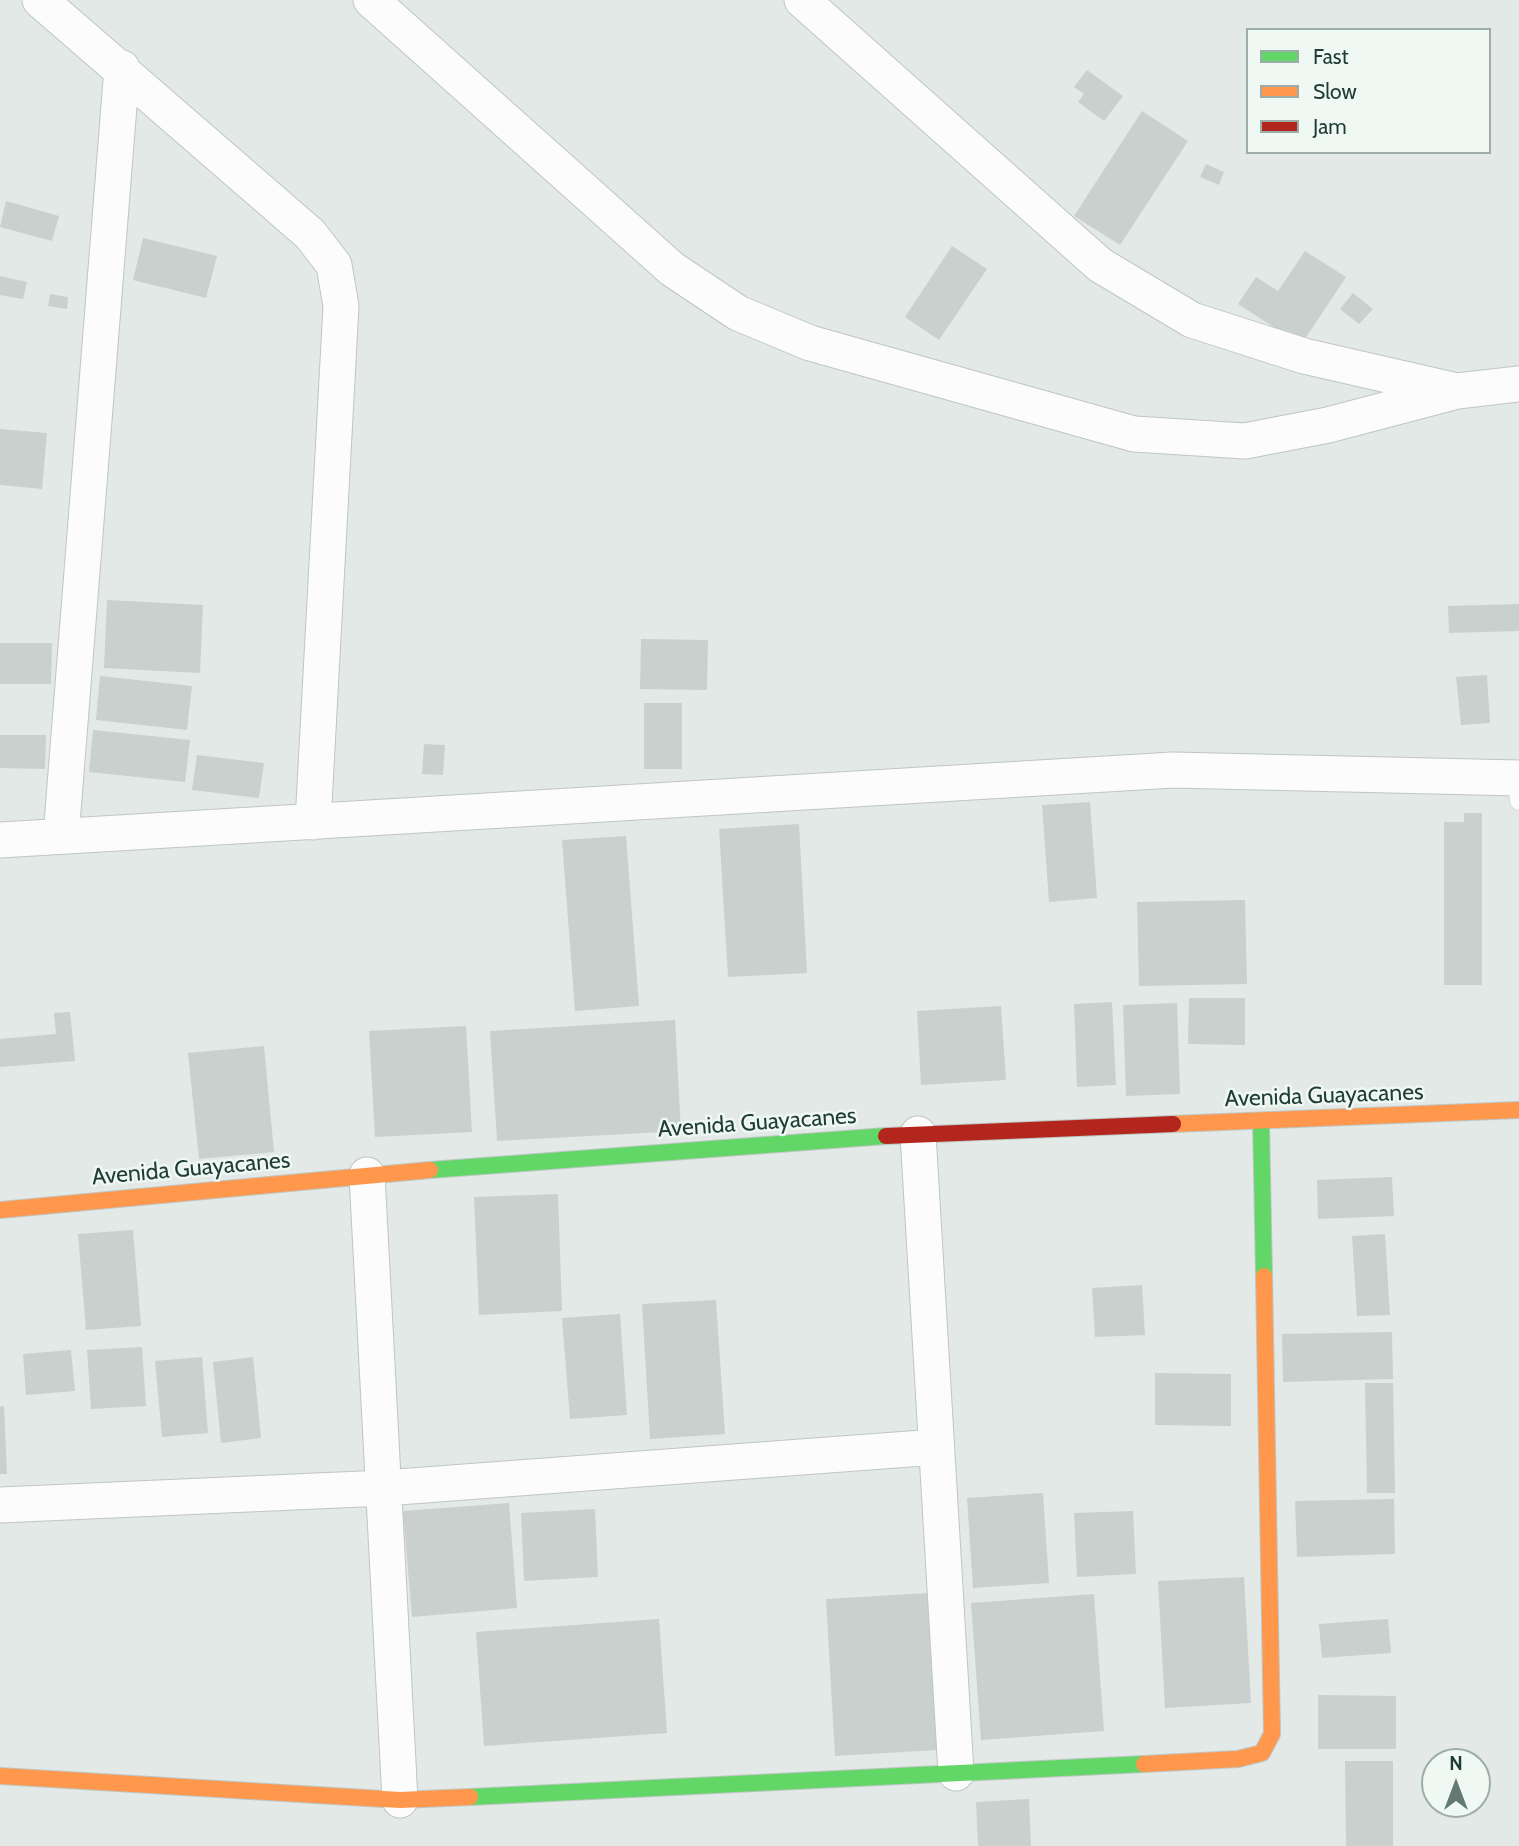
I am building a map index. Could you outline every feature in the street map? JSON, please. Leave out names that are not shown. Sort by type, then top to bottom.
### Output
[{"type":"street","points":[[40,0],[122,68],[310,234],[334,265],[341,306],[313,822]]},
{"type":"street","points":[[371,0],[672,269],[738,313],[810,343],[1134,434],[1245,441],[1328,425],[1457,391],[1519,384]]},
{"type":"street","points":[[802,0],[1100,265],[1192,320],[1304,356],[1457,391]]},
{"type":"street","points":[[61,836],[122,68]]},
{"type":"street","points":[[0,840],[1173,770],[1518,786]]},
{"type":"street","name":"Avenida Guayacanes","points":[[0,1210],[367,1175],[918,1134],[1519,1110]]},
{"type":"street","points":[[0,1776],[400,1800],[1238,1759],[1262,1753],[1272,1734],[1261,1121]]},
{"type":"street","points":[[918,1134],[956,1773]]},
{"type":"street","points":[[367,1175],[400,1800]]},
{"type":"street","points":[[0,1505],[384,1488],[936,1447]]},
{"type":"building","points":[[1087,70],[1123,96],[1104,121],[1078,102],[1084,94],[1074,87]]},
{"type":"building","points":[[1142,111],[1188,141],[1120,245],[1074,216]]},
{"type":"building","points":[[1206,164],[1224,172],[1219,185],[1200,177]]},
{"type":"building","points":[[6,201],[59,216],[52,241],[0,227]]},
{"type":"building","points":[[143,238],[217,256],[206,298],[133,280]]},
{"type":"building","points":[[952,246],[987,269],[939,340],[905,317]]},
{"type":"building","points":[[1305,251],[1346,277],[1301,345],[1238,304],[1256,277],[1278,291]]},
{"type":"building","points":[[0,276],[27,282],[23,299],[0,295]]},
{"type":"building","points":[[1353,293],[1373,309],[1359,324],[1340,309]]},
{"type":"building","points":[[50,294],[68,297],[67,309],[48,306]]},
{"type":"building","points":[[0,429],[47,433],[42,489],[0,485]]},
{"type":"building","points":[[107,600],[203,605],[200,673],[104,668]]},
{"type":"building","points":[[1519,604],[1519,631],[1449,633],[1448,606]]},
{"type":"building","points":[[641,639],[708,640],[707,690],[640,689]]},
{"type":"building","points":[[0,643],[52,643],[51,684],[0,684]]},
{"type":"building","points":[[1487,675],[1490,723],[1461,725],[1456,677]]},
{"type":"building","points":[[100,676],[192,686],[187,730],[96,720]]},
{"type":"building","points":[[644,703],[682,703],[682,769],[644,769]]},
{"type":"building","points":[[93,730],[190,740],[185,782],[89,772]]},
{"type":"building","points":[[0,735],[46,735],[45,769],[0,768]]},
{"type":"building","points":[[424,744],[445,745],[443,775],[422,774]]},
{"type":"building","points":[[197,755],[264,763],[259,798],[192,790]]},
{"type":"building","points":[[1090,802],[1097,898],[1049,902],[1042,805]]},
{"type":"building","points":[[1464,813],[1482,813],[1482,985],[1444,985],[1444,822],[1464,822]]},
{"type":"building","points":[[799,824],[807,973],[728,977],[719,829]]},
{"type":"building","points":[[626,836],[639,1006],[575,1011],[562,840]]},
{"type":"building","points":[[1245,900],[1247,984],[1139,986],[1137,902]]},
{"type":"building","points":[[1189,998],[1245,998],[1245,1045],[1188,1044]]},
{"type":"building","points":[[1112,1002],[1116,1085],[1077,1087],[1074,1004]]},
{"type":"building","points":[[1177,1003],[1180,1094],[1126,1096],[1123,1005]]},
{"type":"building","points":[[1001,1006],[1006,1080],[921,1085],[917,1011]]},
{"type":"building","points":[[70,1012],[75,1061],[0,1067],[0,1039],[56,1034],[54,1013]]},
{"type":"building","points":[[675,1020],[681,1131],[497,1141],[490,1031]]},
{"type":"building","points":[[466,1026],[472,1132],[375,1137],[369,1031]]},
{"type":"building","points":[[264,1046],[274,1152],[199,1159],[188,1053]]},
{"type":"building","points":[[1392,1177],[1394,1216],[1318,1219],[1317,1180]]},
{"type":"building","points":[[558,1194],[562,1311],[479,1315],[474,1197]]},
{"type":"building","points":[[133,1230],[141,1326],[86,1330],[78,1234]]},
{"type":"building","points":[[1385,1234],[1390,1315],[1357,1316],[1352,1236]]},
{"type":"building","points":[[1142,1285],[1145,1335],[1095,1337],[1092,1288]]},
{"type":"building","points":[[716,1300],[725,1434],[650,1439],[642,1304]]},
{"type":"building","points":[[620,1314],[627,1415],[570,1419],[562,1318]]},
{"type":"building","points":[[1392,1332],[1393,1379],[1283,1382],[1282,1334]]},
{"type":"building","points":[[142,1347],[146,1406],[91,1409],[87,1350]]},
{"type":"building","points":[[71,1350],[75,1391],[26,1395],[23,1354]]},
{"type":"building","points":[[202,1357],[208,1433],[162,1437],[155,1361]]},
{"type":"building","points":[[253,1357],[261,1438],[221,1443],[213,1362]]},
{"type":"building","points":[[1155,1373],[1231,1374],[1231,1426],[1155,1425]]},
{"type":"building","points":[[1365,1383],[1393,1383],[1395,1493],[1367,1493]]},
{"type":"building","points":[[4,1406],[7,1474],[0,1474],[0,1407]]},
{"type":"building","points":[[1043,1493],[1049,1583],[973,1588],[967,1498]]},
{"type":"building","points":[[1394,1499],[1395,1554],[1297,1557],[1295,1501]]},
{"type":"building","points":[[509,1503],[517,1608],[412,1617],[403,1511]]},
{"type":"building","points":[[595,1509],[598,1577],[524,1581],[521,1513]]},
{"type":"building","points":[[1133,1511],[1136,1574],[1077,1577],[1074,1513]]},
{"type":"building","points":[[1244,1577],[1251,1703],[1165,1708],[1158,1581]]},
{"type":"building","points":[[928,1593],[937,1750],[835,1756],[826,1599]]},
{"type":"building","points":[[1094,1594],[1104,1731],[981,1740],[971,1603]]},
{"type":"building","points":[[659,1619],[667,1733],[484,1746],[476,1632]]},
{"type":"building","points":[[1388,1619],[1391,1653],[1322,1658],[1319,1624]]},
{"type":"building","points":[[1318,1695],[1396,1696],[1396,1749],[1318,1749]]},
{"type":"building","points":[[1345,1761],[1393,1761],[1393,1846],[1346,1846]]},
{"type":"building","points":[[1029,1799],[1031,1846],[978,1846],[976,1802]]},
{"type":"traffic: fast","points":[[1261,1121],[1264,1276]]},
{"type":"traffic: fast","points":[[430,1170],[886,1136]]},
{"type":"traffic: fast","points":[[470,1797],[1144,1764]]},
{"type":"traffic: slow","points":[[1173,1124],[1519,1110]]},
{"type":"traffic: slow","points":[[0,1210],[430,1170]]},
{"type":"traffic: slow","points":[[1144,1764],[1238,1759],[1262,1753],[1272,1734],[1264,1276]]},
{"type":"traffic: slow","points":[[0,1776],[400,1800],[470,1797]]},
{"type":"traffic: jam","points":[[886,1136],[1173,1124]]}]
